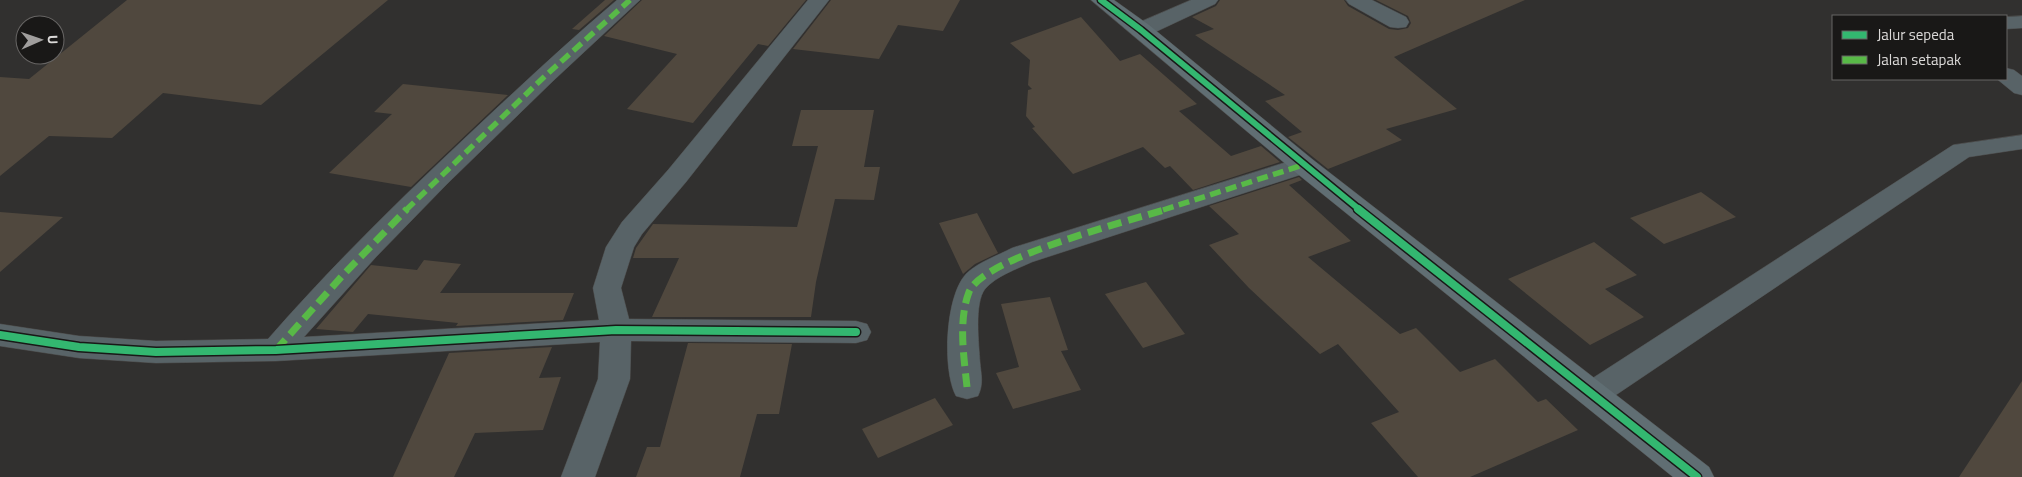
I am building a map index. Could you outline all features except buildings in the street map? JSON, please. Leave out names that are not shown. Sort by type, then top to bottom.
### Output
[{"type":"street","points":[[276,350],[320,298],[376,238],[542,77],[630,0]]},
{"type":"street","points":[[578,477],[614,379],[616,330],[607,288],[620,247],[632,228],[677,176],[819,0]]},
{"type":"street","points":[[1100,0],[1141,30],[1303,165],[1697,477]]},
{"type":"street","points":[[1141,30],[1208,0]]},
{"type":"street","points":[[1356,0],[1398,22]]},
{"type":"street","points":[[2007,23],[2022,22]]},
{"type":"street","points":[[2007,76],[2022,88]]},
{"type":"street","points":[[1593,394],[1962,150],[2022,142]]},
{"type":"street","points":[[967,387],[964,337],[967,294],[975,282],[985,274],[1022,255],[1303,165]]},
{"type":"street","points":[[0,335],[79,347],[156,352],[276,350],[616,330],[856,332]]},
{"type":"marked path","points":[[276,350],[366,250],[414,202],[545,76],[630,0]]},
{"type":"marked path","points":[[967,387],[964,347],[966,302],[969,290],[986,273],[1022,255],[1303,165]]},
{"type":"cycle path","points":[[1101,0],[1141,30],[1303,165],[1697,477]]},
{"type":"cycle path","points":[[0,335],[79,347],[156,352],[276,350],[616,330],[856,332]]}]
